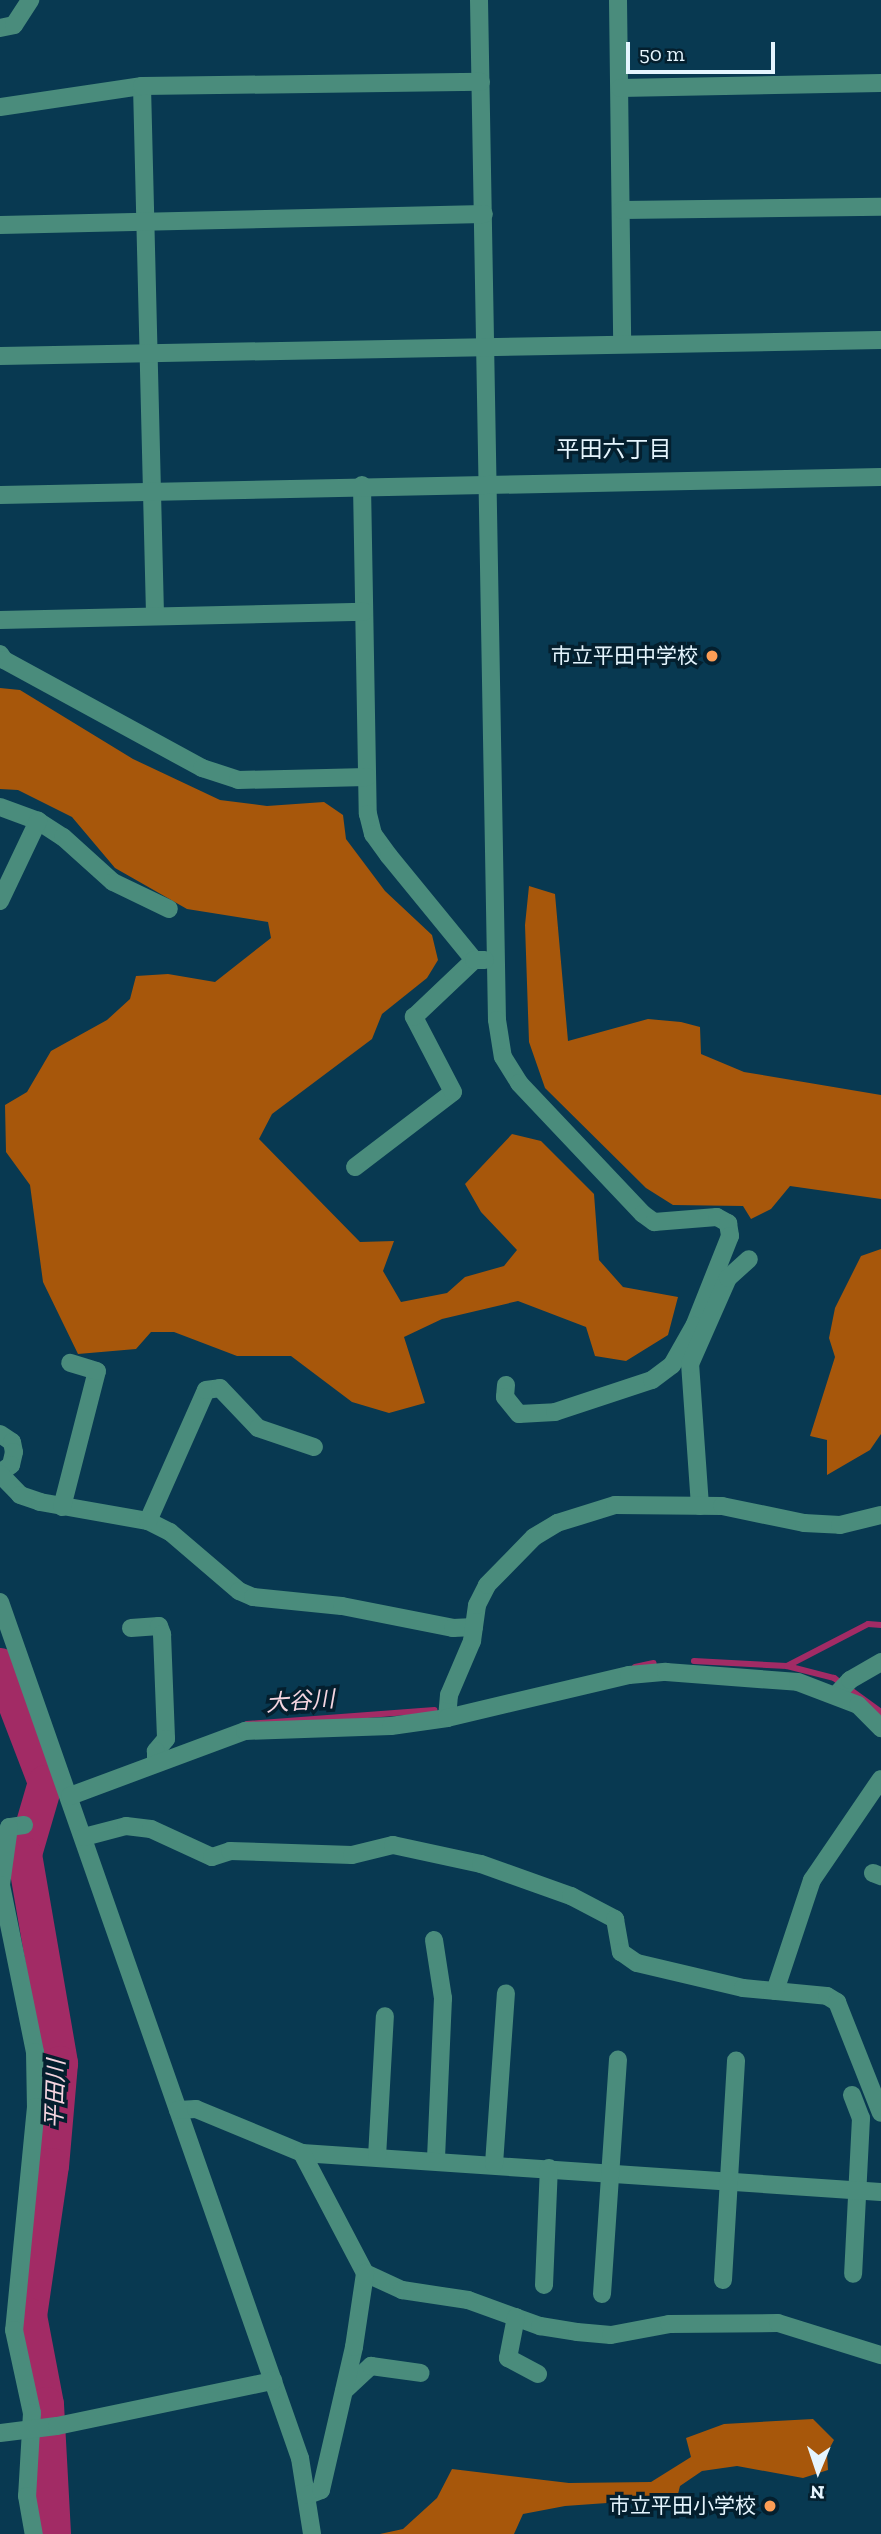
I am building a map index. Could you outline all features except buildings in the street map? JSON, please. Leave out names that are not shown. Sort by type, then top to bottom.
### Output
[{"type":"street","points":[[0,28],[14,25],[30,0]]},
{"type":"street","points":[[480,0],[497,1020],[503,1057],[552,1120],[654,1222],[717,1217],[728,1223],[730,1236],[701,1326],[688,1380],[698,1424],[700,1506]]},
{"type":"street","points":[[618,0],[622,344]]},
{"type":"street","points":[[0,107],[142,86],[481,82]]},
{"type":"street","points":[[620,88],[881,83]]},
{"type":"street","points":[[142,86],[155,617]]},
{"type":"street","points":[[622,210],[881,207]]},
{"type":"street","points":[[0,225],[484,214]]},
{"type":"street","points":[[0,356],[881,340]]},
{"type":"street","points":[[0,495],[362,485],[881,477]]},
{"type":"street","points":[[362,485],[367,777],[373,834],[474,960]]},
{"type":"street","points":[[0,620],[364,612]]},
{"type":"street","points":[[0,654],[4,660],[202,768],[238,780],[367,777]]},
{"type":"street","points":[[0,807],[38,821],[63,836],[113,882],[169,909]]},
{"type":"street","points":[[0,901],[38,821]]},
{"type":"street","points":[[355,1167],[453,1092],[414,1017],[474,960],[496,959]]},
{"type":"street","points":[[506,1385],[505,1397],[519,1414],[555,1412],[652,1380],[672,1365],[701,1326],[728,1278],[749,1259]]},
{"type":"street","points":[[62,1507],[97,1371],[70,1363]]},
{"type":"street","points":[[148,1521],[206,1390],[220,1388],[258,1427],[314,1447]]},
{"type":"street","points":[[0,1434],[12,1442],[15,1452],[11,1465],[0,1474],[20,1495],[62,1507],[148,1521],[170,1532],[239,1591],[253,1597],[342,1606],[453,1628],[474,1627]]},
{"type":"street","points":[[447,1718],[449,1695],[474,1627],[477,1605],[486,1585],[534,1537],[556,1523],[615,1505],[700,1506],[828,1525],[881,1514]]},
{"type":"street","points":[[0,1601],[273,2381],[308,2495],[312,2534]]},
{"type":"street","points":[[131,1628],[159,1626],[162,1634],[166,1739],[156,1751],[156,1763]]},
{"type":"street","points":[[842,1688],[881,1662]]},
{"type":"street","points":[[70,1796],[245,1731],[391,1726],[447,1718],[629,1675],[666,1672],[761,1677],[842,1688],[881,1728]]},
{"type":"street","points":[[775,1991],[813,1880],[881,1779]]},
{"type":"street","points":[[24,1825],[9,1827],[1,1885],[35,2052],[36,2107],[14,2330],[43,2427],[27,2496],[34,2534]]},
{"type":"street","points":[[84,1837],[125,1826],[151,1829],[212,1857],[230,1851],[352,1855],[393,1845],[458,1858],[570,1896],[615,1919],[621,1952],[638,1963],[775,1991],[827,1996],[838,2001],[881,2113]]},
{"type":"street","points":[[434,1940],[443,1998],[436,2161]]},
{"type":"street","points":[[494,2164],[506,1993]]},
{"type":"street","points":[[377,2157],[385,2016]]},
{"type":"street","points":[[603,2294],[618,2060]]},
{"type":"street","points":[[723,2280],[736,2060]]},
{"type":"street","points":[[852,2095],[861,2119],[852,2274]]},
{"type":"street","points":[[178,2110],[196,2109],[302,2153],[881,2192]]},
{"type":"street","points":[[302,2153],[365,2273],[354,2347],[341,2391],[321,2490],[308,2495]]},
{"type":"street","points":[[544,2285],[550,2168]]},
{"type":"street","points":[[365,2273],[402,2290],[468,2300],[540,2326],[611,2335],[669,2324],[778,2323],[881,2355]]},
{"type":"street","points":[[516,2317],[508,2358],[538,2374]]},
{"type":"street","points":[[341,2391],[371,2366],[421,2373]]},
{"type":"street","points":[[0,2433],[43,2427],[273,2381]]},
{"type":"shaded area","points":[[0,688],[20,690],[133,759],[220,800],[267,806],[324,802],[343,815],[346,839],[385,891],[432,935],[438,960],[427,978],[382,1014],[372,1039],[272,1114],[259,1139],[360,1242],[394,1241],[383,1271],[401,1302],[447,1293],[465,1277],[504,1266],[517,1250],[481,1212],[465,1184],[512,1134],[541,1141],[594,1194],[599,1260],[623,1287],[678,1297],[668,1335],[626,1361],[595,1356],[586,1327],[518,1301],[442,1319],[404,1337],[425,1403],[389,1413],[352,1402],[291,1356],[237,1356],[174,1332],[151,1332],[136,1349],[78,1354],[43,1282],[30,1185],[6,1152],[5,1105],[27,1092],[51,1051],[107,1020],[130,999],[136,976],[168,974],[215,982],[271,938],[268,922],[187,909],[115,868],[72,817],[18,790],[0,789]]},
{"type":"shaded area","points":[[529,886],[555,894],[568,1041],[648,1019],[681,1022],[700,1027],[701,1054],[744,1072],[881,1095],[881,1199],[790,1186],[771,1209],[751,1219],[743,1206],[673,1205],[646,1188],[545,1088],[529,1042],[525,925]]},
{"type":"shaded area","points":[[881,1249],[881,1434],[870,1450],[827,1475],[827,1440],[810,1436],[835,1357],[829,1338],[835,1308],[861,1256]]},
{"type":"shaded area","points":[[813,2419],[834,2440],[827,2453],[828,2470],[803,2478],[737,2466],[702,2471],[680,2486],[677,2498],[565,2506],[523,2514],[514,2534],[380,2534],[403,2529],[437,2498],[452,2469],[569,2483],[651,2482],[691,2457],[686,2438],[724,2424]]},
{"type":"waterway","points":[[787,1666],[868,1624],[881,1625]]},
{"type":"waterway","name":"大谷川","points":[[694,1661],[787,1666],[834,1678],[881,1712]]},
{"type":"waterway","name":"大谷川","points":[[635,1667],[654,1663]]},
{"type":"waterway","name":"平田川","points":[[0,1665],[45,1782],[24,1854],[60,2063],[51,2165],[29,2315],[46,2404],[53,2534]]},
{"type":"waterway","name":"大谷川","points":[[247,1724],[434,1710]]},
{"type":"place","name":"市立平田中学校","points":[[712,656]]},
{"type":"place","name":"市立平田小学校","points":[[770,2506]]},
{"type":"district","name":"平田六丁目","points":[[614,449]]}]
